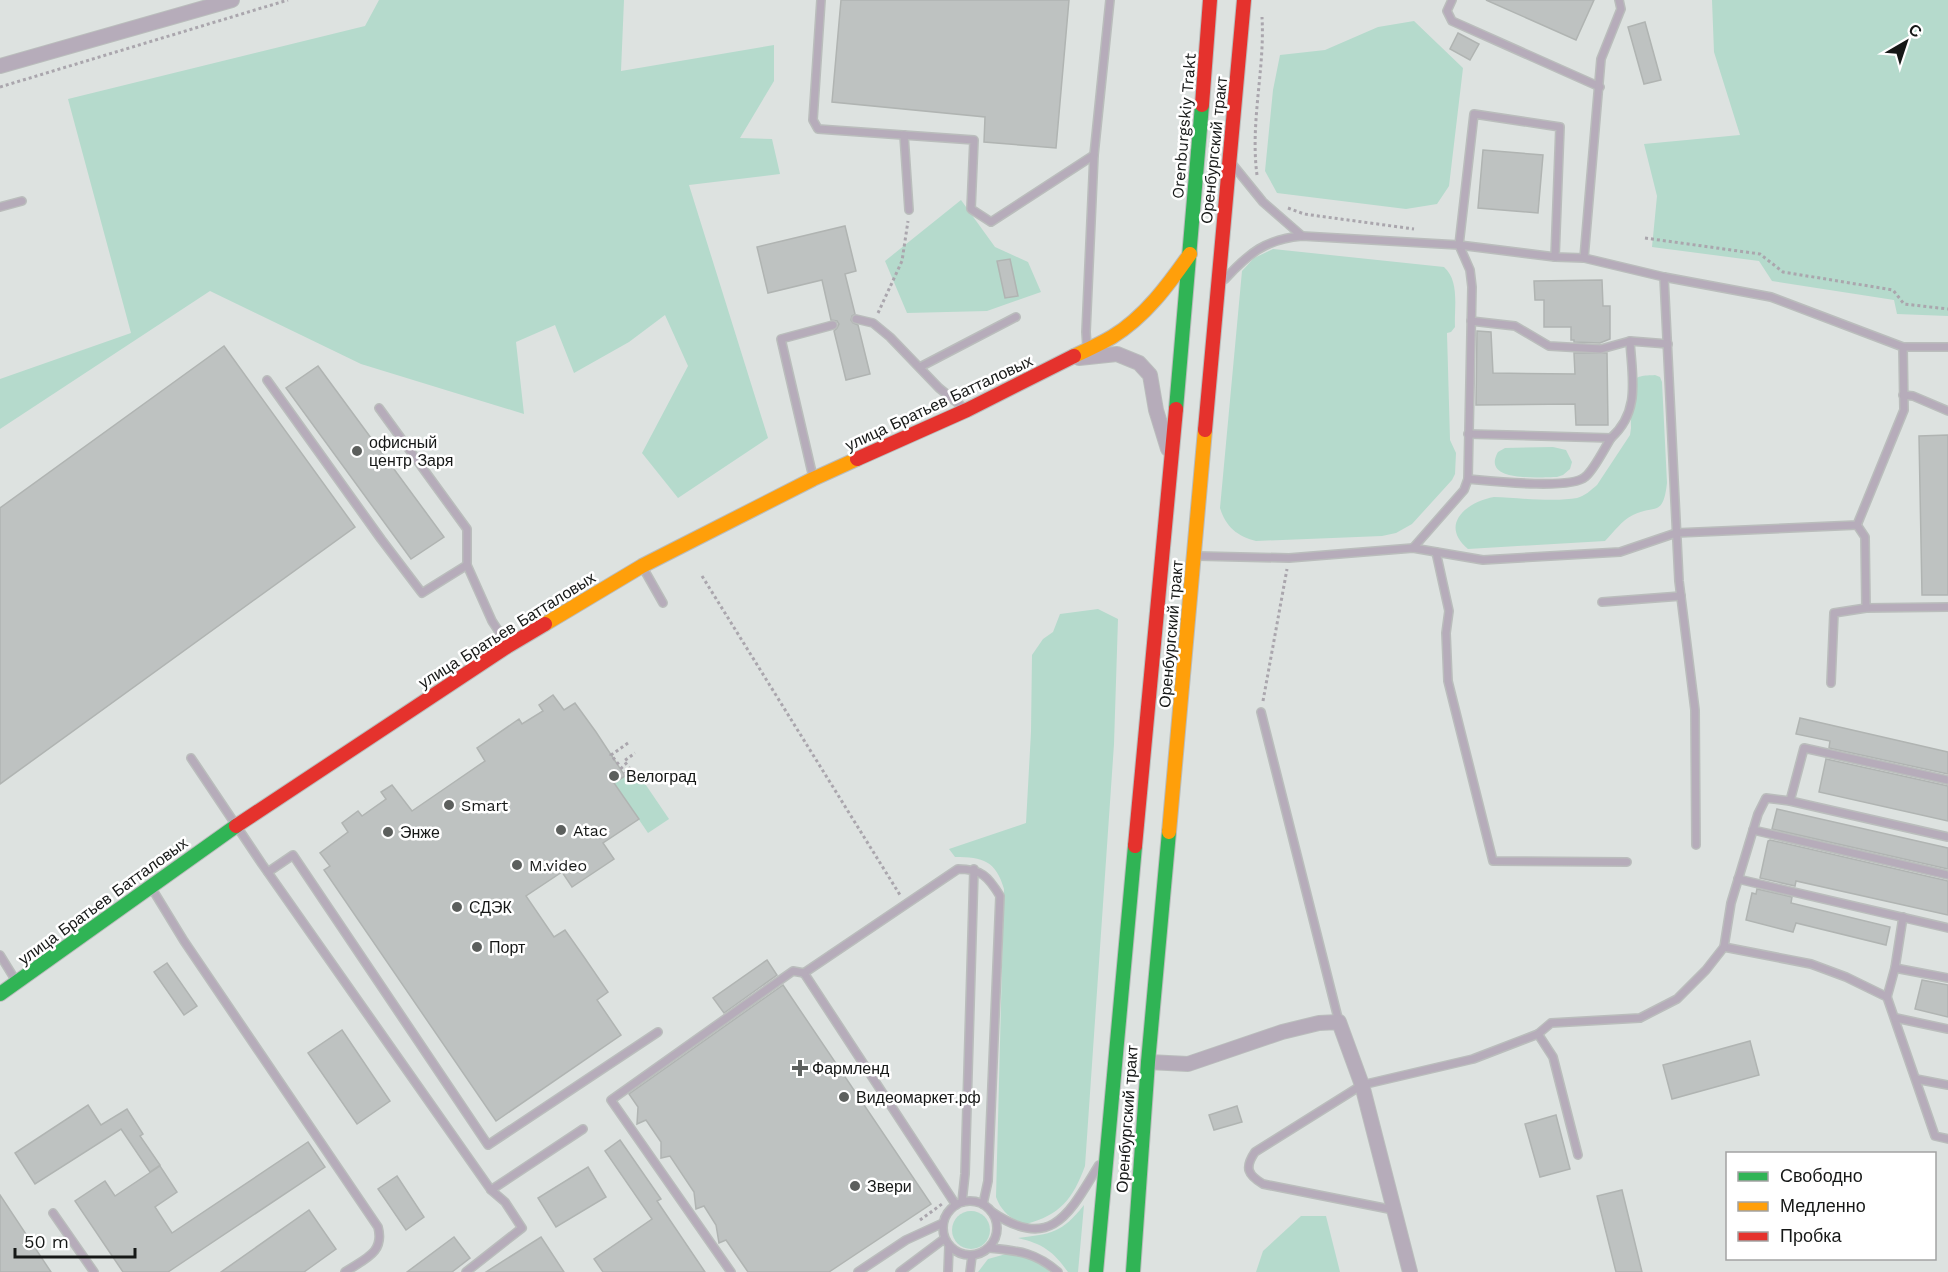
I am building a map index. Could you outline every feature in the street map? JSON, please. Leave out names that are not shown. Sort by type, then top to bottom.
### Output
[{"type":"main road","name":"Orenburgskiy Trakt","points":[[1190,254],[1210,0]]},
{"type":"main road","name":"Оренбургский тракт","points":[[1133,1272],[1148,1062],[1244,0]]},
{"type":"main road","name":"улица Братьев Батталовых","points":[[0,994],[236,825],[508,646],[642,566],[813,479],[967,410],[1114,336],[1146,309],[1166,288],[1190,254]]},
{"type":"main road","name":"Оренбургский тракт","points":[[1096,1272],[1190,254]]},
{"type":"street","points":[[0,66],[232,0]]},
{"type":"street","name":"улица Братьев Батталовых","points":[[1071,359],[1117,354],[1139,363],[1150,375],[1156,410],[1171,460]]},
{"type":"street","points":[[1148,1062],[1188,1064],[1282,1032],[1318,1023],[1339,1022],[1362,1085],[1410,1272]]},
{"type":"lane","points":[[821,0],[813,120],[818,129],[974,140],[971,209],[991,222],[1094,155]]},
{"type":"lane","points":[[1087,350],[1094,155],[1110,0]]},
{"type":"lane","points":[[1452,0],[1447,11],[1452,21],[1600,87]]},
{"type":"lane","points":[[1584,258],[1601,58],[1621,9],[1619,0]]},
{"type":"lane","points":[[1413,548],[1464,490],[1468,479],[1470,270],[1459,245],[1473,114],[1560,127],[1555,257]]},
{"type":"lane","points":[[904,135],[909,210]]},
{"type":"lane","points":[[1229,159],[1263,202],[1302,236]]},
{"type":"lane","points":[[0,207],[22,201]]},
{"type":"lane","points":[[1217,288],[1257,248],[1285,237],[1459,245],[1555,257],[1584,258],[1665,277],[1771,297],[1903,347],[1948,347]]},
{"type":"lane","points":[[1665,277],[1676,533],[1695,710],[1696,845]]},
{"type":"lane","points":[[920,367],[1017,317]]},
{"type":"lane","points":[[856,319],[873,323],[890,337],[939,388],[967,410]]},
{"type":"lane","points":[[1471,321],[1515,326],[1549,346],[1601,349],[1630,341],[1668,344]]},
{"type":"lane","points":[[813,479],[781,339],[833,325]]},
{"type":"lane","points":[[1468,479],[1516,483],[1576,483],[1586,477],[1611,438],[1627,421],[1633,397],[1630,341]]},
{"type":"lane","points":[[1857,525],[1904,410],[1903,347]]},
{"type":"lane","points":[[267,380],[422,593],[467,565]]},
{"type":"lane","points":[[1904,395],[1913,396],[1948,411]]},
{"type":"lane","points":[[379,408],[467,529],[467,565],[492,621],[508,646]]},
{"type":"lane","points":[[1468,434],[1611,438]]},
{"type":"lane","points":[[1195,556],[1289,558],[1413,548],[1483,560],[1620,552],[1676,533],[1857,525]]},
{"type":"lane","points":[[1857,525],[1865,537],[1866,608]]},
{"type":"lane","points":[[1436,552],[1449,611],[1446,633],[1448,681],[1493,861],[1627,862]]},
{"type":"lane","points":[[642,566],[663,603]]},
{"type":"lane","points":[[1602,602],[1681,596]]},
{"type":"lane","points":[[1831,683],[1834,613],[1866,608],[1948,607]]},
{"type":"lane","points":[[1261,712],[1339,1022]]},
{"type":"lane","points":[[1790,801],[1804,748],[1948,780]]},
{"type":"lane","points":[[191,758],[491,1191],[505,1202],[522,1228],[466,1272]]},
{"type":"lane","points":[[1394,1210],[1263,1184],[1253,1178],[1248,1162],[1255,1152],[1362,1085],[1473,1059],[1538,1034],[1551,1023],[1640,1018],[1677,999],[1706,970],[1724,947],[1731,903],[1753,830],[1766,798],[1790,801],[1948,837]]},
{"type":"lane","points":[[1753,830],[1948,875]]},
{"type":"lane","points":[[268,872],[293,855],[488,1145],[658,1032]]},
{"type":"lane","points":[[804,973],[958,869],[974,869],[990,880],[1000,896],[988,1181],[983,1204]]},
{"type":"lane","points":[[959,1203],[965,1174],[974,869]]},
{"type":"lane","points":[[1738,879],[1948,928]]},
{"type":"lane","points":[[151,887],[191,951],[378,1227],[381,1239],[376,1251],[345,1272]]},
{"type":"lane","points":[[1903,917],[1895,968],[1887,997],[1935,1137],[1948,1139]]},
{"type":"lane","points":[[1724,947],[1811,964],[1846,977],[1887,997]]},
{"type":"lane","points":[[0,955],[18,982]]},
{"type":"lane","points":[[1895,968],[1948,978]]},
{"type":"lane","points":[[731,1272],[611,1100],[794,970],[804,973],[959,1203]]},
{"type":"lane","points":[[1896,1018],[1948,1029]]},
{"type":"lane","points":[[1538,1034],[1553,1057],[1578,1155]]},
{"type":"lane","points":[[1916,1079],[1948,1085]]},
{"type":"lane","points":[[491,1191],[584,1129]]},
{"type":"lane","points":[[858,1272],[906,1240],[943,1223],[950,1210],[959,1203],[969,1201],[983,1204],[1008,1223],[1024,1229],[1053,1225],[1070,1212],[1107,1153]]},
{"type":"lane","points":[[990,1248],[997,1233],[998,1224],[991,1211]]},
{"type":"lane","points":[[53,1213],[94,1272]]},
{"type":"lane","points":[[943,1223],[948,1272]]},
{"type":"lane","points":[[946,1242],[963,1255],[972,1256],[990,1248],[1021,1251],[1043,1259],[1058,1272]]},
{"type":"lane","points":[[900,1272],[946,1242]]},
{"type":"lane","points":[[970,1272],[972,1256]]},
{"type":"path","points":[[0,87],[288,0]]},
{"type":"path","points":[[1259,182],[1256,173],[1255,135],[1263,36],[1262,9]]},
{"type":"path","points":[[1283,206],[1298,212],[1414,229]]},
{"type":"path","points":[[873,323],[902,261],[909,210]]},
{"type":"path","points":[[1645,238],[1760,254],[1783,272],[1893,290],[1904,304],[1948,309]]},
{"type":"path","points":[[702,576],[895,885]]},
{"type":"path","points":[[1261,712],[1286,579]]},
{"type":"path","points":[[628,743],[611,755],[625,772],[630,769],[624,761],[636,753]]},
{"type":"path","points":[[913,1225],[942,1204],[939,1195]]},
{"type":"green space","points":[[379,0],[624,0],[621,71],[774,45],[774,81],[740,138],[772,139],[780,174],[689,185],[768,438],[678,498],[642,453],[688,366],[665,315],[629,342],[574,373],[555,325],[516,342],[524,414],[361,364],[210,291],[0,429],[0,379],[131,333],[68,99],[365,26]]},
{"type":"green space","points":[[1712,0],[1948,0],[1948,316],[1897,314],[1894,300],[1772,281],[1759,261],[1652,247],[1657,196],[1644,144],[1740,135],[1714,52]]},
{"type":"green space","points":[[1414,21],[1463,68],[1449,186],[1437,204],[1406,209],[1277,193],[1265,171],[1273,90],[1280,55],[1325,50],[1378,27]]},
{"type":"green space","points":[[961,200],[995,247],[1028,262],[1041,292],[987,311],[907,313],[885,261]]},
{"type":"green space","points":[[1273,249],[1444,267],[1449,273],[1455,295],[1455,327],[1447,333],[1450,440],[1456,453],[1455,474],[1412,524],[1396,533],[1382,536],[1256,541],[1233,530],[1222,515],[1220,508],[1242,271],[1254,258]]},
{"type":"green space","points":[[1644,376],[1660,377],[1662,382],[1667,483],[1660,506],[1629,517],[1605,541],[1468,549],[1460,540],[1456,531],[1456,523],[1466,509],[1474,504],[1494,497],[1568,499],[1580,497],[1597,485],[1630,435],[1630,386],[1632,382]]},
{"type":"green space","points":[[1553,447],[1566,450],[1572,462],[1570,469],[1557,477],[1505,474],[1498,469],[1495,462],[1498,452],[1505,448]]},
{"type":"green space","points":[[1098,609],[1118,619],[1114,744],[1085,1166],[1076,1188],[1064,1204],[1048,1216],[1026,1224],[1007,1214],[996,1197],[1004,889],[997,872],[987,862],[955,857],[949,849],[1026,823],[1032,655],[1043,639],[1053,632],[1060,614]]},
{"type":"green space","points":[[635,769],[669,819],[648,833],[614,783]]},
{"type":"green space","points":[[1084,1205],[1078,1272],[1068,1272],[1047,1249],[1018,1238],[1048,1233],[1062,1227]]},
{"type":"green space","points":[[971,1211],[985,1216],[990,1230],[985,1244],[971,1249],[957,1244],[952,1230],[957,1216]]},
{"type":"green space","points":[[1301,1216],[1326,1216],[1340,1272],[1256,1272],[1263,1251]]},
{"type":"green space","points":[[1006,1254],[1030,1258],[1050,1272],[978,1272],[988,1259]]},
{"type":"building","points":[[841,0],[1069,0],[1056,148],[984,142],[985,117],[832,102]]},
{"type":"building","points":[[1486,0],[1594,0],[1576,40]]},
{"type":"building","points":[[1645,22],[1661,80],[1644,84],[1628,27]]},
{"type":"building","points":[[1458,33],[1479,44],[1470,60],[1450,49]]},
{"type":"building","points":[[1483,150],[1543,155],[1538,213],[1478,208]]},
{"type":"building","points":[[845,226],[856,271],[845,274],[855,314],[851,320],[858,325],[870,374],[846,380],[834,331],[839,324],[831,320],[822,280],[768,293],[757,247]]},
{"type":"building","points":[[1010,259],[1018,296],[1005,298],[997,261]]},
{"type":"building","points":[[1602,280],[1603,306],[1610,306],[1610,339],[1600,343],[1574,342],[1571,340],[1571,327],[1544,327],[1544,300],[1535,300],[1534,281]]},
{"type":"building","points":[[1477,331],[1491,332],[1493,373],[1575,374],[1574,353],[1607,353],[1608,425],[1576,425],[1575,404],[1476,405]]},
{"type":"building","points":[[224,346],[355,527],[0,784],[0,508]]},
{"type":"building","name":"офисный центр Заря","points":[[318,366],[444,537],[411,559],[286,388]]},
{"type":"building","points":[[1948,435],[1948,595],[1922,595],[1919,436]]},
{"type":"building","name":"Порт","points":[[553,695],[564,710],[575,703],[596,732],[625,776],[614,783],[639,819],[603,843],[614,859],[572,887],[562,872],[526,896],[554,937],[565,930],[608,992],[597,1000],[621,1035],[496,1121],[324,870],[330,866],[320,853],[348,832],[342,823],[358,811],[362,816],[386,799],[381,792],[392,785],[412,811],[485,761],[477,748],[519,719],[522,724],[543,711],[539,705]]},
{"type":"building","points":[[1800,718],[1948,752],[1948,774],[1829,748],[1830,741],[1796,734]]},
{"type":"building","points":[[1826,759],[1948,786],[1948,821],[1819,792]]},
{"type":"building","points":[[1777,809],[1948,848],[1948,869],[1772,829]]},
{"type":"building","points":[[1770,840],[1948,881],[1948,915],[1796,881],[1795,886],[1760,878]]},
{"type":"building","points":[[1757,889],[1792,897],[1791,903],[1890,927],[1886,945],[1796,923],[1793,932],[1746,920],[1752,893],[1756,894]]},
{"type":"building","points":[[767,960],[777,975],[724,1013],[713,998]]},
{"type":"building","points":[[167,963],[197,1006],[184,1015],[154,972]]},
{"type":"building","points":[[1922,980],[1948,985],[1948,1017],[1915,1009]]},
{"type":"building","points":[[783,985],[931,1204],[829,1272],[748,1272],[726,1240],[719,1243],[716,1225],[704,1206],[696,1209],[694,1192],[670,1156],[661,1158],[661,1142],[646,1120],[637,1124],[638,1107],[629,1094]]},
{"type":"building","points":[[342,1030],[390,1101],[357,1124],[308,1053]]},
{"type":"building","points":[[1750,1041],[1759,1075],[1672,1099],[1663,1065]]},
{"type":"building","points":[[88,1105],[101,1125],[127,1109],[143,1134],[140,1136],[160,1165],[150,1172],[121,1129],[35,1184],[15,1153]]},
{"type":"building","points":[[1237,1106],[1242,1122],[1214,1130],[1209,1115]]},
{"type":"building","points":[[1556,1115],[1570,1169],[1540,1177],[1525,1124]]},
{"type":"building","points":[[620,1140],[661,1199],[657,1201],[705,1272],[603,1272],[594,1259],[652,1219],[605,1151]]},
{"type":"building","points":[[308,1142],[325,1167],[168,1272],[123,1272],[75,1201],[105,1181],[115,1196],[160,1166],[177,1192],[155,1207],[172,1233]]},
{"type":"building","points":[[588,1167],[606,1197],[556,1227],[538,1198]]},
{"type":"building","points":[[397,1176],[424,1217],[406,1230],[378,1189]]},
{"type":"building","points":[[1622,1190],[1642,1272],[1616,1272],[1597,1196]]},
{"type":"building","points":[[0,1195],[51,1272],[0,1272]]},
{"type":"building","points":[[309,1210],[336,1249],[304,1272],[221,1272]]},
{"type":"building","points":[[454,1237],[470,1258],[452,1272],[407,1272]]},
{"type":"building","points":[[541,1237],[564,1272],[486,1272]]},
{"type":"traffic: fast","points":[[1176,409],[1202,105]]},
{"type":"traffic: fast","points":[[0,994],[236,826]]},
{"type":"traffic: fast","points":[[1133,1272],[1148,1062],[1169,832]]},
{"type":"traffic: fast","points":[[1096,1272],[1135,846]]},
{"type":"traffic: slow","points":[[1074,356],[1112,337],[1135,320],[1165,288],[1190,254]]},
{"type":"traffic: slow","points":[[1169,832],[1205,430]]},
{"type":"traffic: slow","points":[[545,624],[642,566],[857,459]]},
{"type":"traffic: jam","points":[[1202,105],[1210,0]]},
{"type":"traffic: jam","points":[[1205,430],[1244,0]]},
{"type":"traffic: jam","points":[[857,459],[967,410],[1074,356]]},
{"type":"traffic: jam","points":[[1135,846],[1176,409]]},
{"type":"traffic: jam","points":[[236,826],[508,646],[545,624]]},
{"type":"place","name":"офисный центр Заря","points":[[357,451]]},
{"type":"place","name":"Велоград","points":[[614,776]]},
{"type":"place","name":"Smart","points":[[449,805]]},
{"type":"place","name":"Atac","points":[[561,830]]},
{"type":"place","name":"Энже","points":[[388,832]]},
{"type":"place","name":"M.video","points":[[517,865]]},
{"type":"place","name":"СДЭК","points":[[457,907]]},
{"type":"place","name":"Порт","points":[[477,947]]},
{"type":"place","name":"Фармленд","points":[[800,1068]]},
{"type":"place","name":"Видеомаркет.рф","points":[[844,1097]]},
{"type":"place","name":"Звери","points":[[855,1186]]}]
